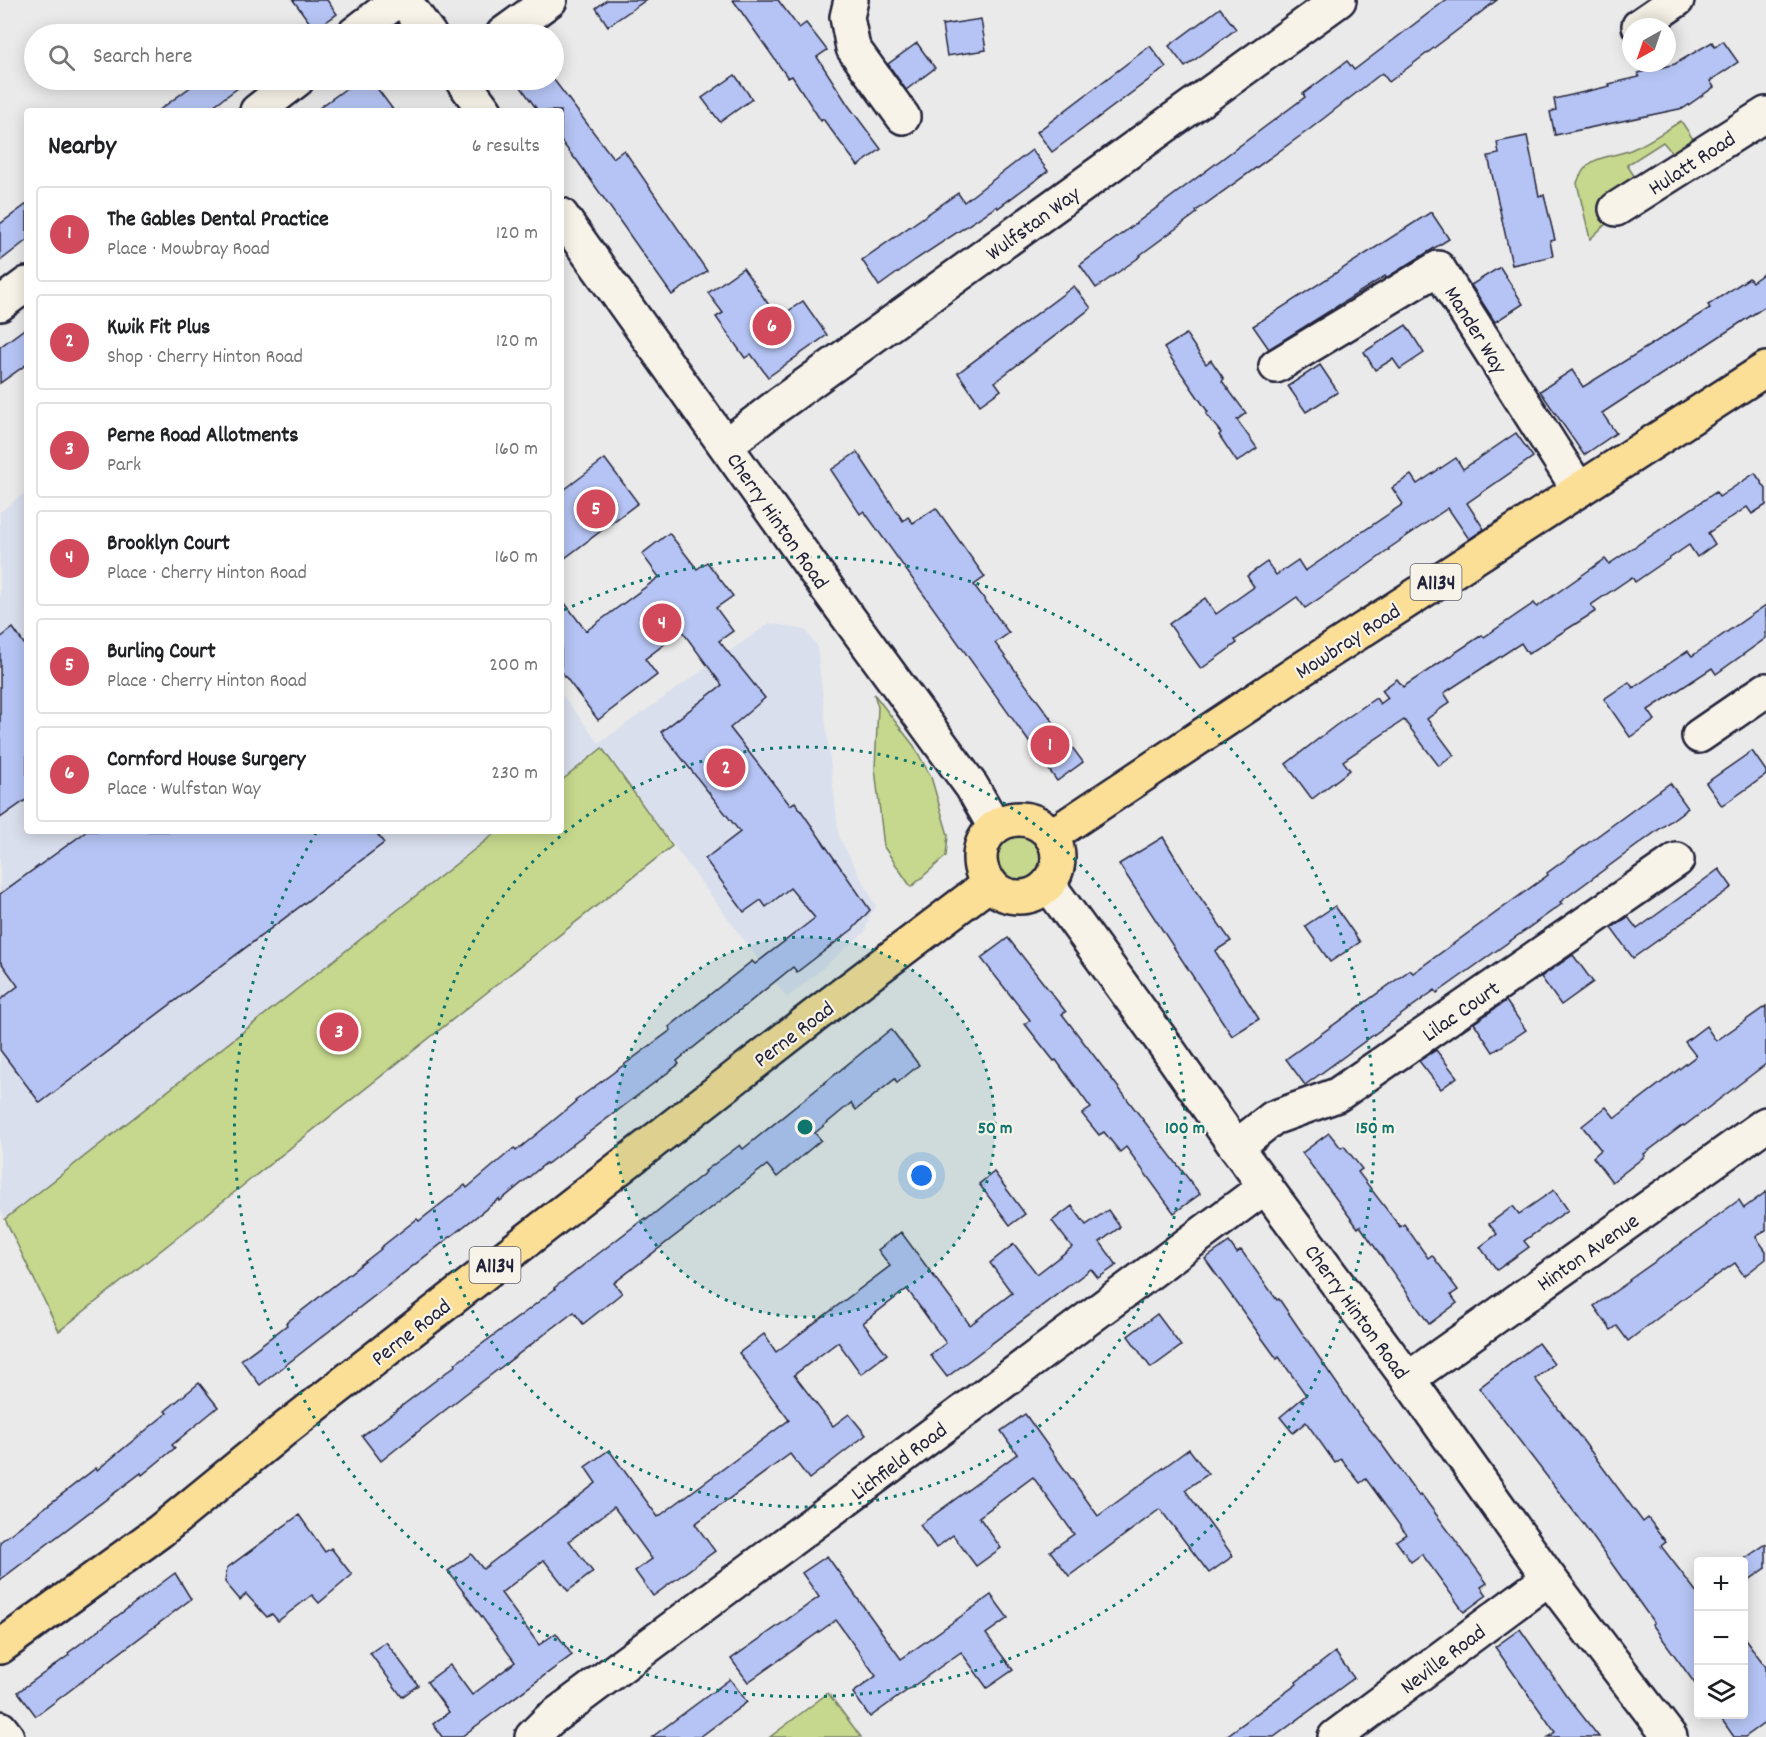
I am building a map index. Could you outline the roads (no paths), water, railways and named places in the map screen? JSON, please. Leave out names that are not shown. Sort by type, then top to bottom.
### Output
[{"type":"main road","name":"Mowbray Road","points":[[1051,836],[1309,665],[1766,369]]},
{"type":"main road","points":[[1019,819],[1043,826],[1051,836],[1057,848],[1058,860],[1055,873],[1048,884],[1037,893],[1024,897],[1011,896],[998,891],[990,883],[982,870],[980,859],[982,846],[995,827],[1006,821],[1019,819]]},
{"type":"main road","name":"Perne Road","points":[[0,1647],[160,1531],[286,1428],[813,1017],[990,883]]},
{"type":"street","points":[[367,24],[398,0]]},
{"type":"street","points":[[404,0],[422,24]]},
{"type":"street","points":[[517,24],[550,0]]},
{"type":"street","points":[[851,0],[847,17],[853,48],[903,117]]},
{"type":"street","name":"Wulfstan Way","points":[[726,445],[1339,0]]},
{"type":"street","points":[[1651,18],[1677,0]]},
{"type":"street","points":[[261,108],[284,90]]},
{"type":"street","points":[[469,90],[483,108]]},
{"type":"street","name":"Hulatt Road","points":[[1616,209],[1766,114]]},
{"type":"street","name":"Cherry Hinton Road","points":[[564,219],[972,787],[995,827]]},
{"type":"street","name":"Mander Way","points":[[1276,366],[1438,268],[1579,490]]},
{"type":"street","points":[[0,304],[24,286]]},
{"type":"street","points":[[1699,736],[1766,690]]},
{"type":"street","name":"Lilac Court","points":[[1236,1148],[1273,1118],[1337,1095],[1677,860]]},
{"type":"street","name":"Cherry Hinton Road","points":[[1048,884],[1236,1148],[1408,1379],[1549,1578],[1670,1737]]},
{"type":"street","name":"Hinton Avenue","points":[[1408,1379],[1766,1124]]},
{"type":"street","name":"Lichfield Road","points":[[532,1737],[549,1720],[1266,1186]]},
{"type":"street","name":"Neville Road","points":[[1335,1737],[1549,1578]]},
{"type":"street","points":[[0,1728],[7,1737]]},
{"type":"place","name":"Cornford House Surgery","points":[[772,326]]},
{"type":"place","name":"Burling Court","points":[[596,509]]},
{"type":"place","name":"Brooklyn Court","points":[[662,623]]},
{"type":"place","name":"The Gables Dental Practice","points":[[1050,745]]},
{"type":"place","name":"Kwik Fit Plus","points":[[726,768]]},
{"type":"place","name":"Perne Road Allotments","points":[[339,1032]]}]
